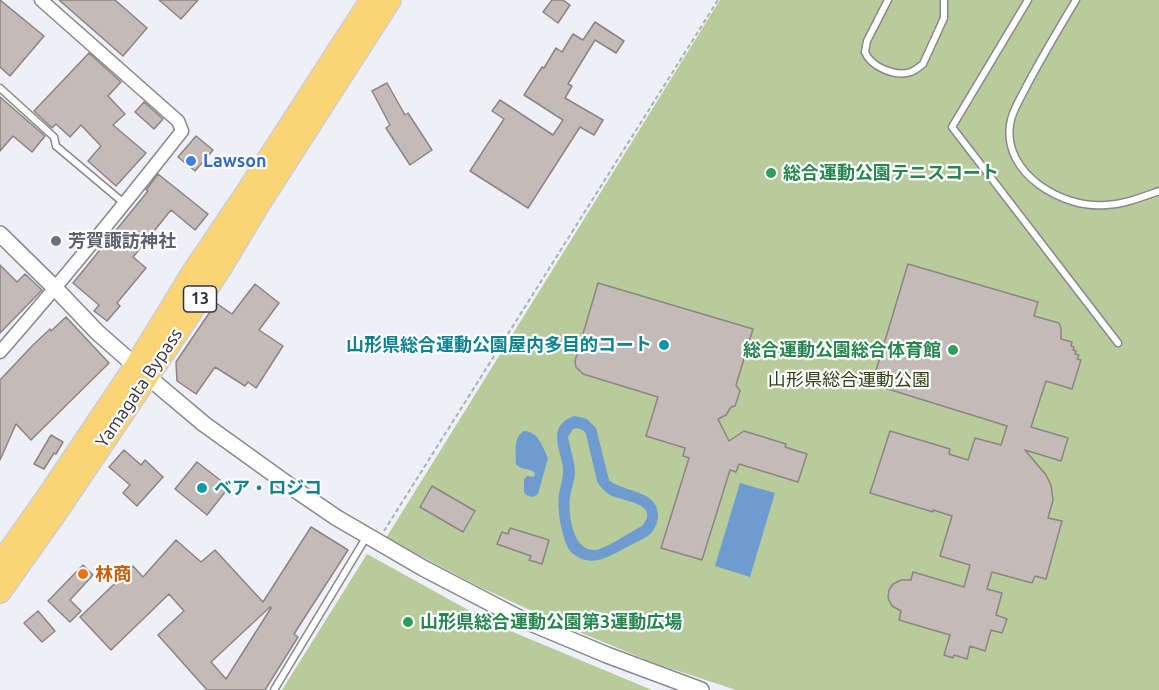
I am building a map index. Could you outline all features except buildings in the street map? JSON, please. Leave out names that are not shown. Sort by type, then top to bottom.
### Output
[{"type":"highway","name":"Yamagata Bypass","points":[[0,592],[60,507],[142,371],[193,272],[370,0]]},
{"type":"highway","name":"Yamagata Bypass","points":[[0,564],[50,493],[220,269],[390,0]]},
{"type":"street","points":[[0,352],[56,289],[182,131],[178,121],[41,0]]},
{"type":"street","points":[[0,234],[96,332],[204,424],[337,518],[423,568],[521,619],[607,655],[701,690]]},
{"type":"lane","points":[[888,0],[867,41],[865,52],[875,65],[903,73],[917,69],[923,64],[944,18],[944,0]]},
{"type":"lane","points":[[1028,0],[952,127],[1118,343]]},
{"type":"lane","points":[[1077,0],[1042,55],[1017,104],[1010,124],[1011,145],[1019,164],[1048,190],[1066,199],[1084,204],[1104,206],[1124,203],[1159,191]]},
{"type":"lane","points":[[0,88],[54,137],[56,146],[125,204]]},
{"type":"lane","points":[[274,690],[373,539]]},
{"type":"path","points":[[373,539],[718,0]]},
{"type":"green space","name":"山形県総合運動公園","points":[[720,0],[1159,0],[1159,690],[736,690],[654,663],[562,625],[480,587],[386,538]]},
{"type":"green space","name":"山形県総合運動公園第3運動広場","points":[[367,554],[513,632],[652,690],[282,690]]},
{"type":"water","points":[[574,416],[587,419],[596,428],[609,480],[652,500],[658,515],[655,528],[650,534],[611,556],[598,560],[585,560],[572,553],[562,529],[559,494],[563,471],[557,436],[561,424]],"holes":[[[578,428],[584,431],[597,481],[601,487],[610,495],[638,504],[647,512],[647,518],[642,526],[596,550],[588,549],[577,538],[570,512],[570,497],[575,474],[568,437],[573,429]]]},
{"type":"water","points":[[524,431],[537,437],[548,458],[538,494],[533,497],[524,492],[524,480],[527,476],[534,477],[535,473],[516,464],[517,441]]},
{"type":"water","points":[[740,483],[775,493],[750,577],[715,566]]},
{"type":"place","name":"Lawson","points":[[191,161]]},
{"type":"place","name":"総合運動公園テニスコート","points":[[771,173]]},
{"type":"place","name":"芳賀諏訪神社","points":[[56,241]]},
{"type":"place","name":"山形県総合運動公園屋内多目的コート","points":[[664,345]]},
{"type":"place","name":"総合運動公園総合体育館","points":[[953,350]]},
{"type":"place","name":"ベア・ロジコ","points":[[202,488]]},
{"type":"place","name":"林商","points":[[83,574]]},
{"type":"place","name":"山形県総合運動公園第3運動広場","points":[[408,622]]}]
